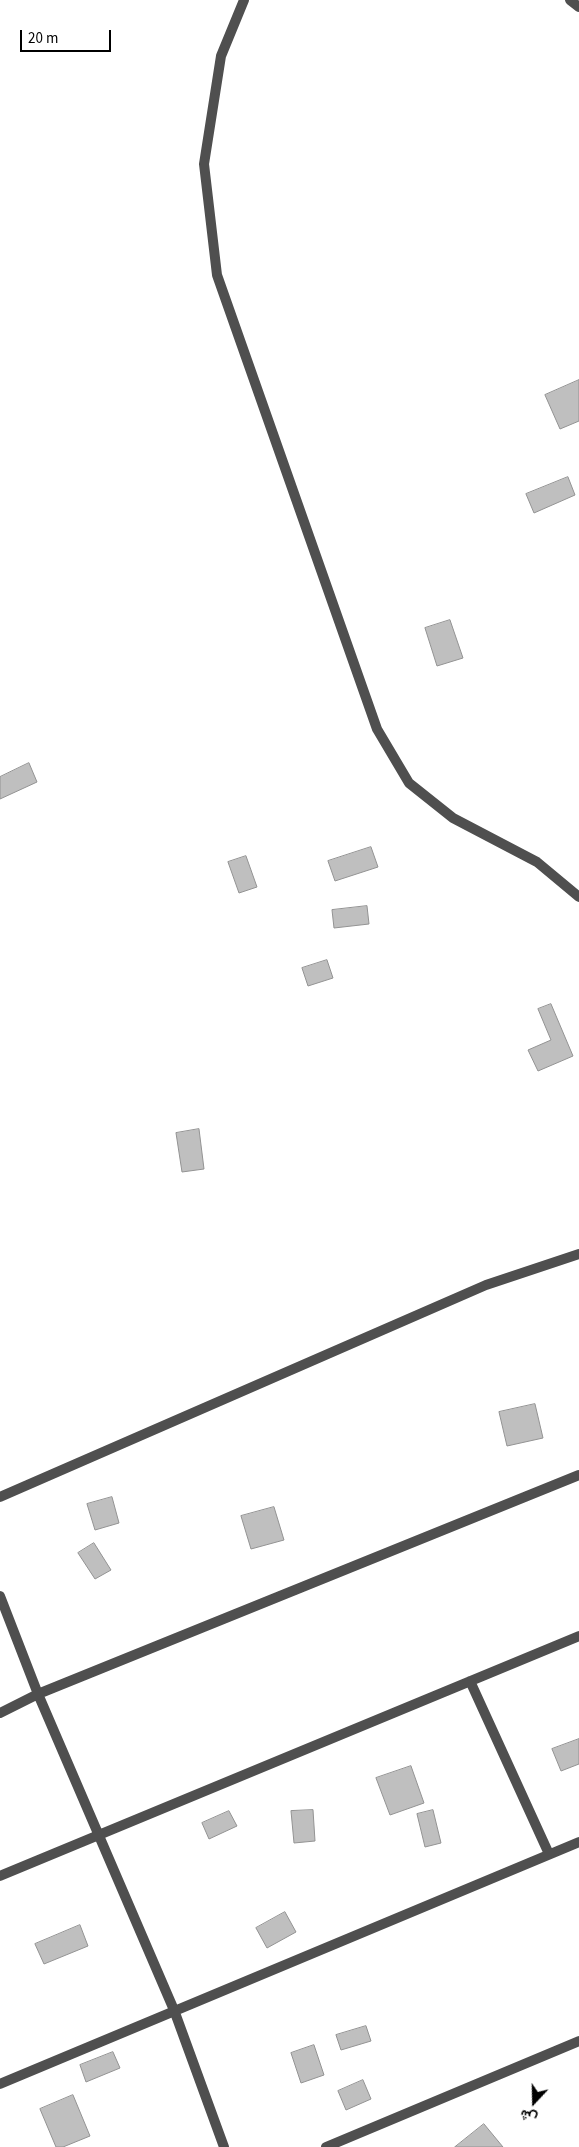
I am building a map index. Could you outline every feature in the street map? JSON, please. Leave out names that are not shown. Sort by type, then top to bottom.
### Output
[{"type":"street","points":[[244,0],[221,56],[204,164],[217,275],[376,729],[409,783],[453,818],[537,862],[576,892],[579,897]]},
{"type":"street","points":[[570,0],[579,6]]},
{"type":"street","points":[[0,1498],[486,1286],[579,1254]]},
{"type":"street","points":[[0,1713],[38,1694],[579,1475]]},
{"type":"street","points":[[0,1596],[38,1694],[174,2010],[224,2147]]},
{"type":"street","points":[[0,1876],[579,1636]]},
{"type":"street","points":[[470,1681],[549,1854]]},
{"type":"street","points":[[0,2084],[579,1842]]},
{"type":"street","points":[[326,2147],[579,2041]]},
{"type":"building","points":[[579,380],[579,421],[560,429],[545,395]]},
{"type":"building","points":[[568,477],[575,495],[534,513],[526,494]]},
{"type":"building","points":[[450,620],[463,658],[437,666],[425,628]]},
{"type":"building","points":[[29,763],[37,782],[0,799],[0,777]]},
{"type":"building","points":[[371,847],[378,867],[335,881],[328,861]]},
{"type":"building","points":[[246,856],[257,887],[239,893],[228,862]]},
{"type":"building","points":[[367,906],[369,924],[334,928],[332,910]]},
{"type":"building","points":[[327,960],[333,978],[308,986],[302,968]]},
{"type":"building","points":[[551,1004],[573,1056],[538,1071],[528,1050],[551,1040],[538,1009]]},
{"type":"building","points":[[199,1129],[204,1169],[182,1172],[176,1133]]},
{"type":"building","points":[[535,1404],[543,1438],[507,1446],[499,1412]]},
{"type":"building","points":[[112,1497],[119,1523],[95,1530],[87,1504]]},
{"type":"building","points":[[274,1507],[284,1540],[251,1549],[241,1516]]},
{"type":"building","points":[[94,1543],[111,1570],[95,1579],[78,1553]]},
{"type":"building","points":[[579,1739],[579,1764],[561,1771],[552,1749]]},
{"type":"building","points":[[411,1766],[424,1803],[390,1815],[376,1778]]},
{"type":"building","points":[[313,1810],[315,1841],[294,1843],[291,1811]]},
{"type":"building","points":[[433,1810],[441,1843],[425,1847],[417,1814]]},
{"type":"building","points":[[229,1811],[237,1826],[209,1839],[202,1823]]},
{"type":"building","points":[[285,1912],[296,1932],[267,1948],[256,1928]]},
{"type":"building","points":[[80,1925],[88,1946],[44,1964],[35,1944]]},
{"type":"building","points":[[366,2026],[371,2041],[341,2050],[336,2035]]},
{"type":"building","points":[[314,2045],[324,2075],[301,2083],[291,2053]]},
{"type":"building","points":[[113,2052],[120,2068],[86,2082],[80,2065]]},
{"type":"building","points":[[363,2080],[371,2099],[346,2110],[338,2091]]},
{"type":"building","points":[[73,2095],[90,2136],[63,2147],[56,2147],[40,2109]]},
{"type":"building","points":[[484,2124],[503,2147],[455,2147]]}]
